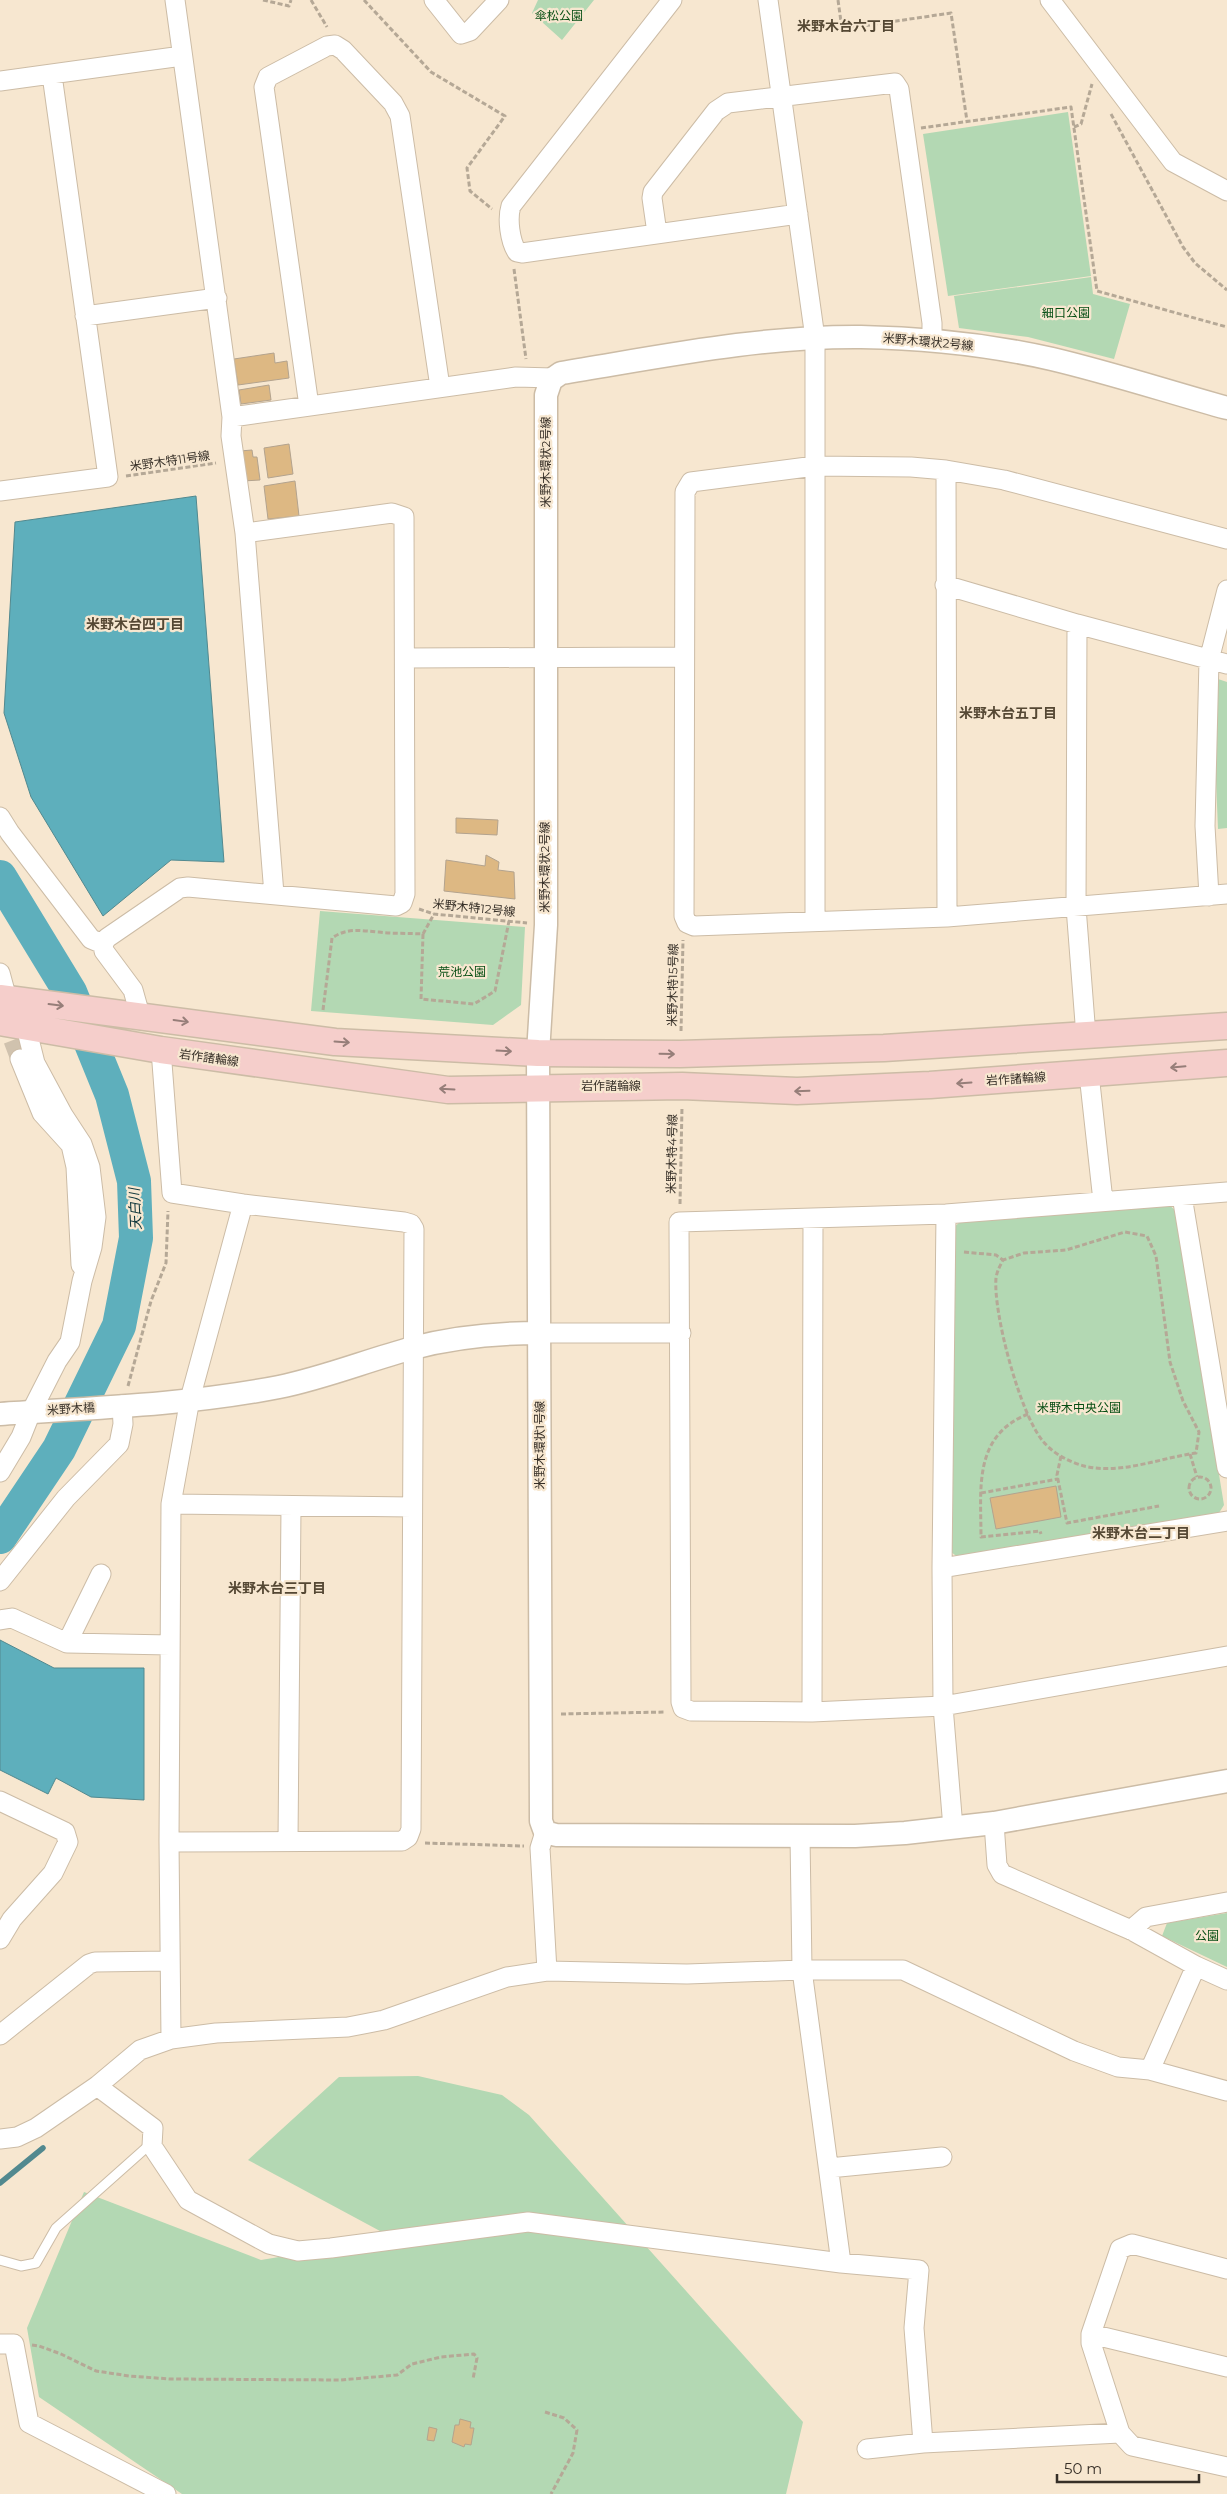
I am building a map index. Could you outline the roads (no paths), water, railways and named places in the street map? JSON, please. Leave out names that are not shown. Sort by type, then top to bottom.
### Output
[{"type":"main road","points":[[2,1007],[128,1014],[335,1042],[538,1053],[680,1054],[884,1048],[1227,1026]]},
{"type":"main road","name":"岩作諸輪線","points":[[2,1007],[32,1028],[161,1050],[448,1090],[682,1086],[797,1091],[930,1085],[1227,1063]]},
{"type":"street","points":[[175,0],[232,417],[231,436],[244,533],[274,894]]},
{"type":"street","points":[[434,0],[461,34],[470,31],[499,0]]},
{"type":"street","points":[[672,0],[511,206],[509,212],[514,248],[517,252],[522,253],[798,214]]},
{"type":"street","points":[[768,0],[815,338],[815,921]]},
{"type":"street","points":[[1050,0],[1173,162],[1227,191]]},
{"type":"street","points":[[309,406],[264,87],[268,77],[335,44],[393,102],[400,116],[440,387]]},
{"type":"street","points":[[0,81],[182,56]]},
{"type":"street","points":[[0,491],[108,477],[52,75]]},
{"type":"street","points":[[657,234],[652,198],[653,192],[716,111],[728,103],[895,84],[899,88],[930,313],[932,341]]},
{"type":"street","points":[[85,316],[217,298]]},
{"type":"street","name":"米野木環状2号線","points":[[538,1053],[546,925],[544,657],[546,396],[548,386],[553,378],[561,373],[700,351],[815,338],[862,337],[932,341],[1052,359],[1227,408]]},
{"type":"street","points":[[232,417],[440,387],[528,377],[553,378]]},
{"type":"street","points":[[1227,539],[1004,480],[946,470],[911,467],[815,466],[691,482],[685,492],[684,916],[687,923],[694,926],[946,917],[1076,908],[1218,895],[1206,826],[1218,662],[1227,590]]},
{"type":"street","points":[[946,470],[946,917]]},
{"type":"street","points":[[128,1014],[133,990],[104,951],[103,944],[107,938],[180,888],[188,887],[274,894],[396,906],[402,903],[405,894],[404,517],[392,512],[244,533]]},
{"type":"street","points":[[946,585],[1077,624],[1218,662]]},
{"type":"street","points":[[1077,624],[1076,908],[1086,1036]]},
{"type":"street","points":[[405,658],[684,656]]},
{"type":"street","points":[[0,817],[10,834],[91,939],[103,944]]},
{"type":"street","points":[[0,973],[2,1007]]},
{"type":"street","points":[[0,1472],[21,1437],[31,1412],[57,1361],[70,1342],[82,1281],[92,1247],[96,1217],[90,1167],[82,1144],[63,1115],[35,1063],[32,1028]]},
{"type":"street","points":[[161,1050],[172,1193],[179,1196],[411,1224],[414,1229],[411,1829],[408,1837],[402,1841],[169,1842]]},
{"type":"street","name":"米野木環状1号線","points":[[538,1053],[540,1820],[545,1837]]},
{"type":"street","points":[[20,1059],[42,1113],[71,1145],[76,1167],[82,1281]]},
{"type":"street","points":[[1089,1074],[1103,1201]]},
{"type":"street","points":[[1227,1192],[946,1214],[679,1222],[681,1333],[681,1702],[683,1708],[691,1711],[812,1712],[943,1706],[1227,1656]]},
{"type":"street","points":[[1182,1196],[1227,1468]]},
{"type":"street","points":[[171,2039],[169,1842],[172,1504],[190,1399],[243,1204]]},
{"type":"street","points":[[946,1214],[942,1568],[943,1706],[953,1828]]},
{"type":"street","points":[[812,1712],[813,1219]]},
{"type":"street","name":"米野木橋","points":[[0,1414],[117,1406],[260,1390],[312,1380],[414,1348],[503,1333],[540,1333]]},
{"type":"street","points":[[540,1333],[681,1333]]},
{"type":"street","points":[[0,1581],[66,1498],[119,1444],[123,1424],[117,1406]]},
{"type":"street","points":[[172,1504],[291,1507],[412,1507]]},
{"type":"street","points":[[288,1841],[291,1507]]},
{"type":"street","points":[[942,1568],[1227,1520]]},
{"type":"street","points":[[67,1643],[101,1574]]},
{"type":"street","points":[[0,1620],[12,1618],[67,1643],[170,1645]]},
{"type":"street","points":[[547,1971],[545,1837],[556,1835],[800,1836],[897,1834],[994,1823],[1227,1780]]},
{"type":"street","points":[[0,1801],[65,1832],[68,1842],[53,1873],[12,1919],[0,1939]]},
{"type":"street","points":[[994,1823],[997,1864],[1002,1874],[1130,1930],[1196,1966],[1227,1980]]},
{"type":"street","points":[[800,1836],[802,1970],[841,2263]]},
{"type":"street","points":[[1130,1930],[1146,1917],[1227,1902]]},
{"type":"street","points":[[0,2035],[89,1964],[95,1962],[169,1962]]},
{"type":"street","points":[[1150,2070],[1196,1966]]},
{"type":"street","points":[[0,2139],[17,2137],[36,2128],[97,2086],[140,2050],[171,2039],[216,2032],[348,2028],[384,2020],[508,1977],[547,1971],[687,1974],[802,1970],[904,1970],[1074,2051],[1118,2067],[1150,2070],[1227,2091]]},
{"type":"street","points":[[97,2086],[153,2128],[152,2146],[188,2200],[269,2244],[298,2251],[528,2222],[841,2263],[919,2270],[914,2328],[923,2443]]},
{"type":"street","points":[[828,2168],[942,2157]]},
{"type":"street","points":[[1227,2269],[1132,2244],[1125,2246],[1120,2249],[1091,2334],[1091,2343],[1120,2433],[1132,2446],[1227,2467]]},
{"type":"street","points":[[1091,2334],[1227,2366]]},
{"type":"street","points":[[7,2344],[29,2423],[166,2494]]},
{"type":"street","points":[[867,2449],[923,2443],[1120,2433]]},
{"type":"lane","points":[[0,2260],[21,2266],[36,2263],[56,2228],[109,2178],[147,2147],[152,2146]]},
{"type":"water","points":[[196,496],[224,862],[171,860],[103,916],[31,797],[4,713],[15,522]]},
{"type":"water","points":[[0,1640],[54,1668],[144,1668],[144,1800],[91,1797],[56,1778],[48,1794],[0,1770]]},
{"type":"waterway","name":"天白川","points":[[0,877],[70,992],[112,1095],[134,1181],[136,1238],[119,1326],[59,1449],[0,1537]]},
{"type":"waterway","points":[[0,2183],[43,2148]]},
{"type":"tunnel","points":[[3,1014],[20,1059]]},
{"type":"district","name":"米野木台六丁目","points":[[846,26]]},
{"type":"district","name":"米野木台四丁目","points":[[135,624]]},
{"type":"district","name":"米野木台五丁目","points":[[1008,713]]},
{"type":"district","name":"米野木台二丁目","points":[[1141,1533]]},
{"type":"district","name":"米野木台三丁目","points":[[277,1588]]},
{"type":"park label","name":"傘松公園","points":[[559,16]]},
{"type":"park label","name":"細口公園","points":[[1066,313]]},
{"type":"park label","name":"荒池公園","points":[[462,972]]},
{"type":"park label","name":"米野木中央公園","points":[[1079,1408]]},
{"type":"park label","name":"公園","points":[[1207,1936]]}]
